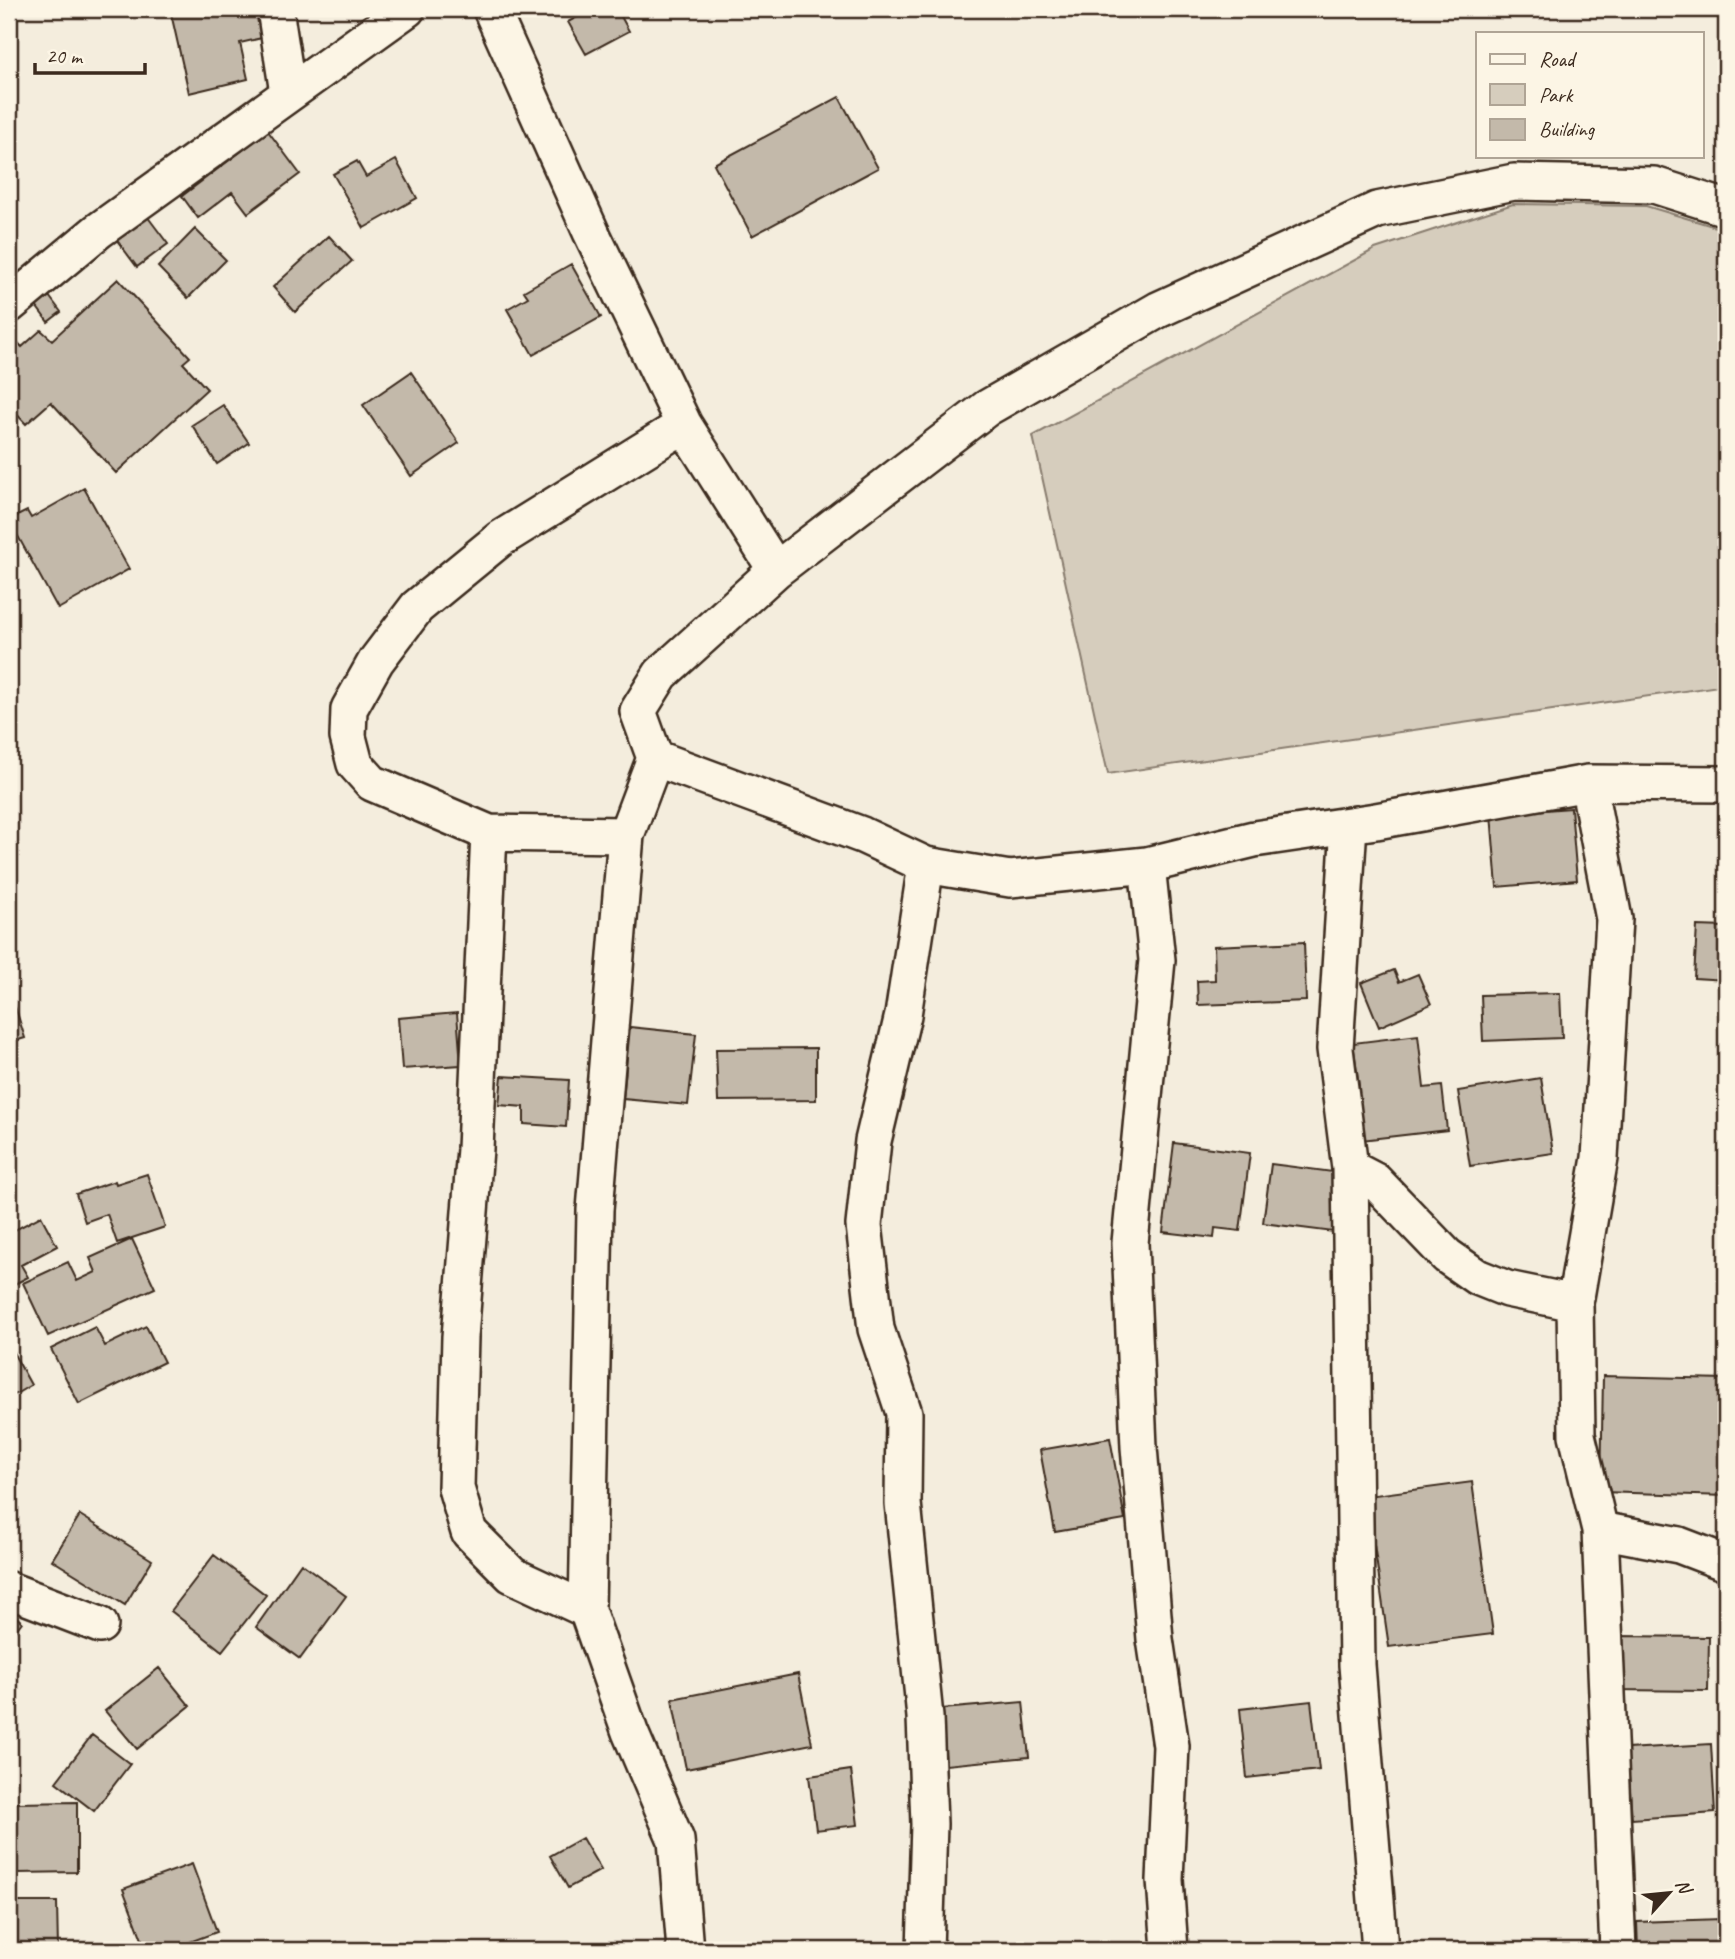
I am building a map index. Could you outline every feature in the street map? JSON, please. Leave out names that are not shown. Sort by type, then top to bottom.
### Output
[{"type":"street","points":[[275,9],[288,93]]},
{"type":"street","points":[[9,305],[99,230],[407,9]]},
{"type":"street","points":[[491,9],[592,232],[684,425],[776,570]]},
{"type":"street","points":[[685,1950],[676,1840],[630,1732],[587,1610],[595,1210],[626,835],[655,758],[638,711],[661,674],[776,570],[987,408],[1158,310],[1377,210],[1514,182],[1654,185],[1726,208]]},
{"type":"street","points":[[626,835],[489,833],[372,783],[355,764],[348,737],[349,709],[376,661],[417,607],[500,539],[684,425]]},
{"type":"street","points":[[655,758],[862,835],[926,865],[1010,879],[1147,864],[1254,839],[1588,783],[1726,784]]},
{"type":"street","points":[[1588,783],[1614,919],[1600,1158],[1575,1303],[1577,1435],[1600,1530],[1618,1950]]},
{"type":"street","points":[[1349,825],[1335,1049],[1350,1168],[1357,1665],[1380,1950]]},
{"type":"street","points":[[489,833],[475,1149],[460,1337],[456,1489],[469,1532],[512,1575],[587,1610]]},
{"type":"street","points":[[1147,864],[1157,960],[1130,1243],[1139,1447],[1155,1639],[1171,1746],[1165,1880],[1170,1950]]},
{"type":"street","points":[[925,1950],[929,1824],[925,1717],[903,1503],[904,1413],[876,1329],[864,1225],[873,1141],[903,1016],[926,865]]},
{"type":"street","points":[[1350,1168],[1375,1181],[1447,1256],[1477,1277],[1507,1289],[1575,1303]]},
{"type":"street","points":[[1600,1530],[1679,1545],[1726,1563]]},
{"type":"street","points":[[9,1590],[100,1625]]},
{"type":"green space","points":[[1513,204],[1646,206],[1726,230],[1726,685],[1108,774],[1033,436],[1375,249]]},
{"type":"building","points":[[170,9],[269,9],[275,35],[240,43],[248,79],[189,93]]},
{"type":"building","points":[[575,9],[617,9],[629,31],[586,54],[568,22],[579,16]]},
{"type":"building","points":[[839,97],[878,168],[752,236],[714,164]]},
{"type":"building","points":[[268,131],[300,174],[248,213],[232,192],[198,218],[182,196]]},
{"type":"building","points":[[396,160],[417,198],[364,228],[333,174],[357,161],[366,177]]},
{"type":"building","points":[[144,212],[168,244],[137,267],[113,235]]},
{"type":"building","points":[[195,229],[226,260],[188,298],[158,267]]},
{"type":"building","points":[[329,236],[352,261],[295,312],[273,287]]},
{"type":"building","points":[[571,264],[601,317],[533,355],[507,309],[528,297],[524,291]]},
{"type":"building","points":[[118,279],[190,357],[183,363],[207,389],[116,473],[51,402],[26,424],[9,406],[9,333],[22,347],[41,330],[52,340]]},
{"type":"building","points":[[49,296],[61,312],[48,322],[36,306]]},
{"type":"building","points":[[411,372],[459,443],[411,476],[363,405]]},
{"type":"building","points":[[223,405],[249,443],[217,464],[192,425]]},
{"type":"building","points":[[84,488],[129,569],[58,609],[9,520],[27,511],[31,518]]},
{"type":"building","points":[[1571,808],[1577,880],[1497,887],[1491,814]]},
{"type":"building","points":[[1697,926],[1726,927],[1726,980],[1694,978]]},
{"type":"building","points":[[1304,942],[1306,1001],[1198,1005],[1197,981],[1215,980],[1214,946]]},
{"type":"building","points":[[1394,970],[1399,982],[1418,974],[1431,1004],[1379,1027],[1361,983]]},
{"type":"building","points":[[1726,984],[1726,1045],[1723,1044]]},
{"type":"building","points":[[1560,993],[1562,1038],[1483,1041],[1481,995]]},
{"type":"building","points":[[13,1000],[25,1038],[9,1043],[9,1001]]},
{"type":"building","points":[[457,1013],[461,1065],[402,1069],[398,1018]]},
{"type":"building","points":[[630,1027],[696,1034],[688,1105],[623,1099]]},
{"type":"building","points":[[1418,1035],[1424,1088],[1442,1086],[1447,1130],[1353,1141],[1346,1088],[1359,1086],[1353,1043]]},
{"type":"building","points":[[816,1048],[816,1100],[718,1101],[716,1049]]},
{"type":"building","points":[[502,1076],[569,1080],[566,1127],[524,1124],[524,1107],[499,1105]]},
{"type":"building","points":[[1541,1078],[1553,1153],[1470,1166],[1458,1091]]},
{"type":"building","points":[[1174,1143],[1250,1153],[1240,1231],[1215,1228],[1214,1238],[1163,1232]]},
{"type":"building","points":[[1271,1164],[1341,1173],[1333,1232],[1263,1223]]},
{"type":"building","points":[[147,1174],[165,1227],[117,1243],[107,1214],[85,1222],[76,1194]]},
{"type":"building","points":[[41,1216],[57,1246],[21,1265],[28,1277],[9,1287],[9,1233]]},
{"type":"building","points":[[132,1239],[155,1288],[48,1336],[23,1283],[68,1262],[77,1281],[96,1272],[90,1258]]},
{"type":"building","points":[[146,1326],[164,1362],[79,1404],[51,1349],[95,1327],[105,1346]]},
{"type":"building","points":[[9,1345],[31,1385],[9,1398]]},
{"type":"building","points":[[1603,1376],[1726,1379],[1726,1496],[1601,1492]]},
{"type":"building","points":[[1110,1438],[1125,1520],[1055,1532],[1040,1450]]},
{"type":"building","points":[[1472,1482],[1493,1634],[1389,1647],[1367,1496]]},
{"type":"building","points":[[80,1515],[152,1560],[125,1605],[52,1560]]},
{"type":"building","points":[[214,1555],[266,1595],[222,1651],[171,1611]]},
{"type":"building","points":[[301,1563],[346,1596],[300,1659],[256,1627]]},
{"type":"building","points":[[9,1611],[22,1622],[9,1639]]},
{"type":"building","points":[[1617,1636],[1709,1637],[1708,1691],[1617,1690]]},
{"type":"building","points":[[159,1668],[190,1706],[137,1749],[105,1711]]},
{"type":"building","points":[[798,1674],[812,1744],[686,1769],[672,1699]]},
{"type":"building","points":[[1311,1701],[1319,1770],[1247,1778],[1240,1709]]},
{"type":"building","points":[[1023,1702],[1029,1757],[946,1765],[942,1709]]},
{"type":"building","points":[[92,1735],[130,1764],[94,1811],[56,1782]]},
{"type":"building","points":[[1711,1744],[1715,1813],[1632,1819],[1627,1749]]},
{"type":"building","points":[[851,1770],[858,1825],[816,1830],[809,1776]]},
{"type":"building","points":[[77,1802],[77,1872],[17,1873],[16,1803]]},
{"type":"building","points":[[582,1838],[601,1870],[568,1888],[550,1856]]},
{"type":"building","points":[[192,1864],[217,1932],[168,1950],[146,1950],[123,1889]]},
{"type":"building","points":[[9,1902],[57,1902],[58,1950],[9,1950]]},
{"type":"building","points":[[1721,1919],[1722,1950],[1638,1950],[1637,1922]]},
{"type":"building","points":[[337,1942],[341,1950],[319,1950]]}]
